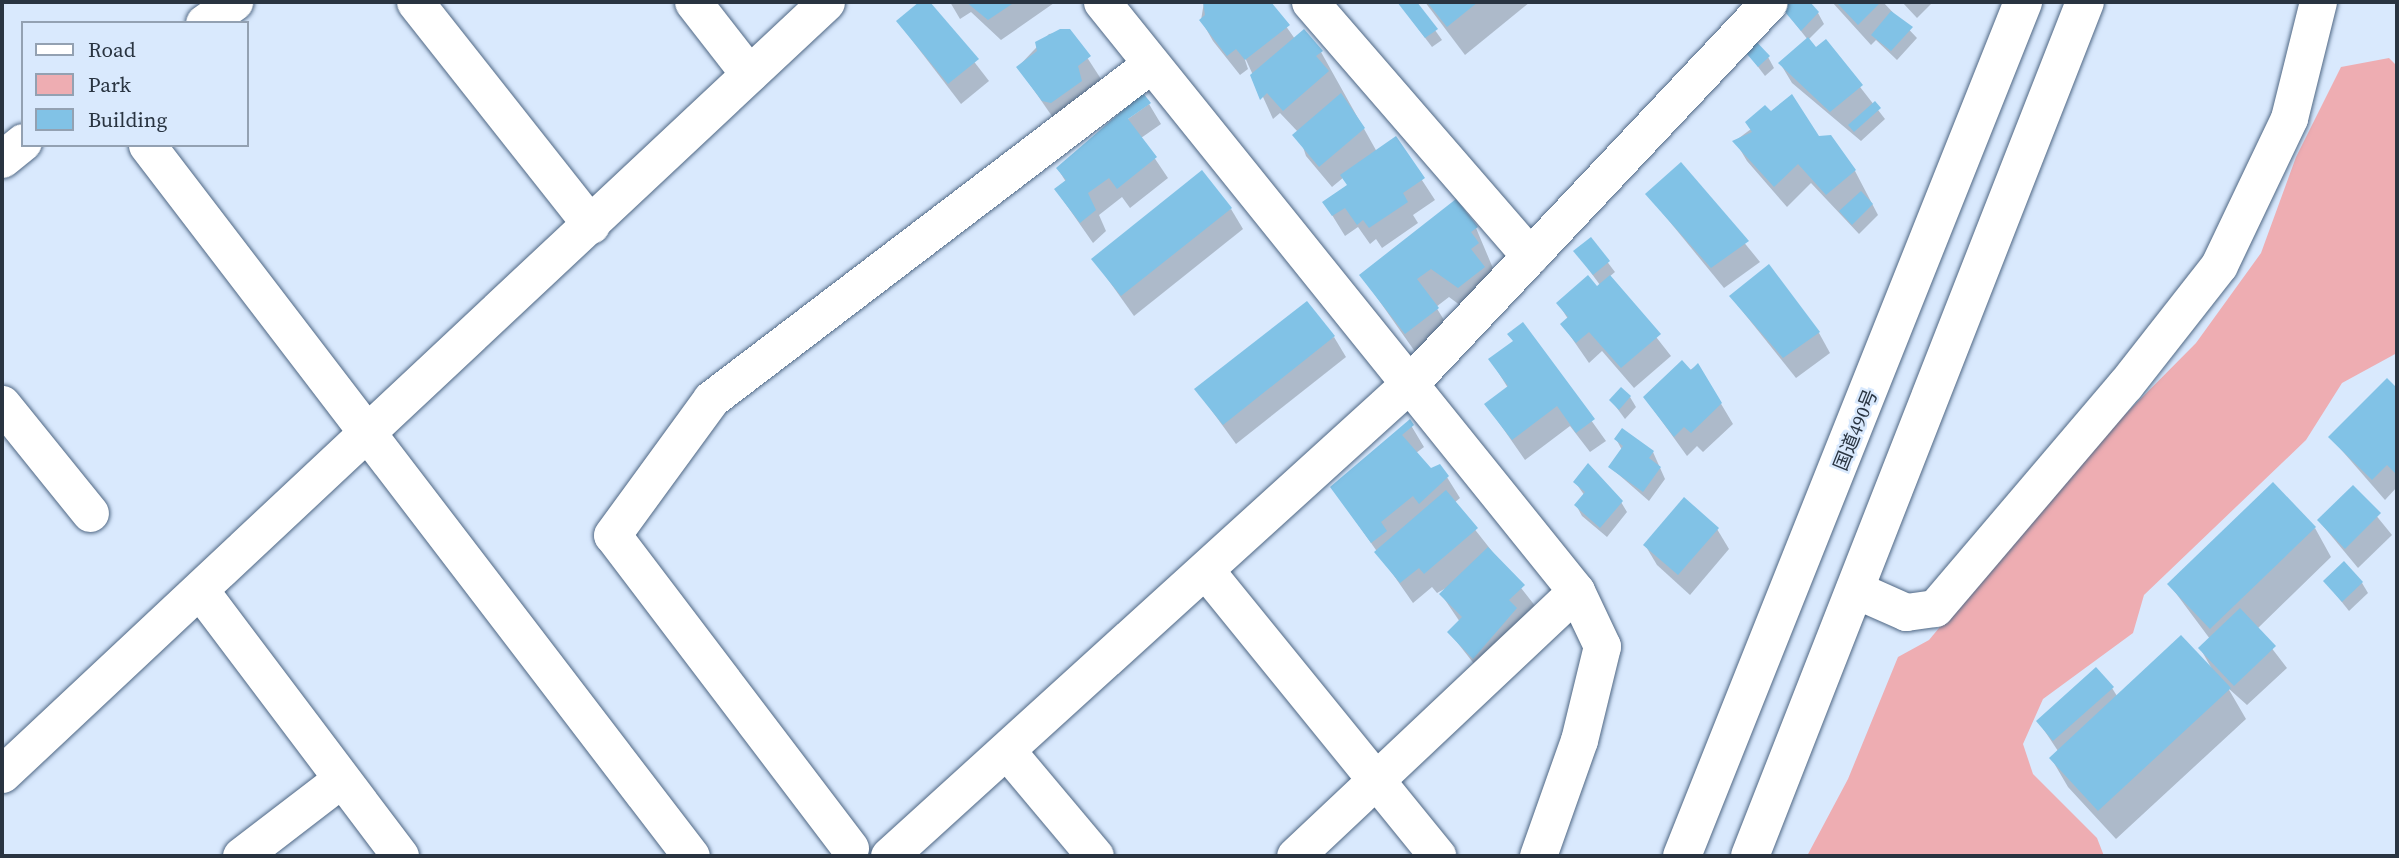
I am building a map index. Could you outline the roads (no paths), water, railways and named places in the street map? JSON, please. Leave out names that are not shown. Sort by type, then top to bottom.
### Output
[{"type":"highway","name":"国道490号","points":[[1682,856],[2024,2]]},
{"type":"highway","points":[[1750,856],[2085,2]]},
{"type":"street","points":[[207,21],[234,2]]},
{"type":"street","points":[[415,2],[591,225]]},
{"type":"street","points":[[693,2],[750,74]]},
{"type":"street","points":[[2,774],[202,593],[826,2]]},
{"type":"street","points":[[1102,2],[1577,591],[1602,646],[1579,740],[1538,856]]},
{"type":"street","points":[[1310,2],[1530,256]]},
{"type":"street","points":[[889,856],[1410,383],[1769,2]]},
{"type":"street","points":[[1854,589],[1906,612],[1935,608],[2125,385],[2219,265],[2289,118],[2318,2]]},
{"type":"street","points":[[850,848],[612,535],[711,399],[1151,64]]},
{"type":"street","points":[[2,159],[21,144]]},
{"type":"street","points":[[149,147],[691,856]]},
{"type":"street","points":[[2,404],[90,513]]},
{"type":"street","points":[[1206,571],[1438,856]]},
{"type":"street","points":[[1295,856],[1577,591]]},
{"type":"street","points":[[202,593],[340,780],[400,856]]},
{"type":"street","points":[[1006,751],[1095,856]]},
{"type":"street","points":[[241,856],[340,780]]}]
